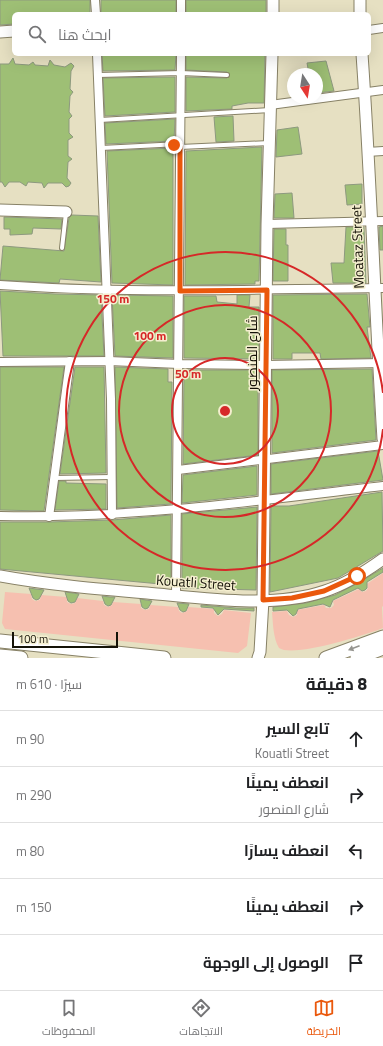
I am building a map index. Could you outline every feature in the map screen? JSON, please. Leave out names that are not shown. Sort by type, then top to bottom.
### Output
[{"type":"main road","points":[[326,658],[383,637]]},
{"type":"main road","points":[[0,641],[164,658]]},
{"type":"main road","points":[[357,658],[383,648]]},
{"type":"main road","points":[[0,656],[21,658]]},
{"type":"street","points":[[95,0],[96,12]]},
{"type":"street","points":[[181,0],[181,12]]},
{"type":"street","points":[[273,0],[273,12]]},
{"type":"street","points":[[360,0],[360,12]]},
{"type":"street","points":[[371,30],[383,28]]},
{"type":"street","points":[[0,32],[12,31]]},
{"type":"street","points":[[97,56],[109,361],[112,515]]},
{"type":"street","points":[[176,596],[181,56]]},
{"type":"street","name":"شارع المنصور","points":[[260,656],[263,600],[266,460],[267,224],[272,56]]},
{"type":"street","name":"Moataz Street","points":[[362,56],[367,152],[377,221],[383,439]]},
{"type":"street","points":[[270,108],[383,90]]},
{"type":"street","points":[[367,152],[383,151]]},
{"type":"street","points":[[0,210],[66,212]]},
{"type":"street","points":[[267,224],[377,221]]},
{"type":"street","points":[[0,285],[58,289],[180,291],[378,288]]},
{"type":"street","points":[[49,517],[70,361]]},
{"type":"street","points":[[0,362],[109,361],[179,364],[266,365],[380,363]]},
{"type":"street","points":[[178,470],[383,445]]},
{"type":"street","points":[[0,516],[49,517],[112,515],[264,500],[383,486]]},
{"type":"street","name":"Kouatli Street","points":[[0,576],[36,582],[176,596],[263,600],[292,598],[324,591],[357,576],[383,560]]},
{"type":"lane","points":[[98,75],[181,73],[227,75]]},
{"type":"lane","points":[[100,120],[270,108]]},
{"type":"lane","points":[[101,148],[270,143]]},
{"type":"lane","points":[[62,248],[66,212]]},
{"type":"lane","points":[[54,478],[112,477]]},
{"type":"shaded area","points":[[383,573],[383,628],[346,640],[313,648],[287,650],[279,648],[274,635],[272,612],[287,611],[289,615],[293,617],[297,615],[297,610],[324,605],[326,608],[331,608],[334,605],[333,601],[359,589],[362,592],[366,591],[368,588],[367,584]]},
{"type":"shaded area","points":[[5,592],[31,594],[32,599],[35,601],[40,600],[41,595],[67,597],[67,602],[71,604],[75,603],[77,598],[103,601],[104,605],[108,607],[112,605],[113,602],[141,604],[141,608],[145,610],[149,609],[150,605],[178,607],[179,611],[182,613],[187,611],[188,607],[214,609],[214,613],[218,616],[222,614],[224,610],[251,613],[247,646],[238,653],[5,629],[2,623]]},
{"type":"building","points":[[0,0],[90,0],[90,12],[12,12],[12,24],[0,25]]},
{"type":"building","points":[[101,0],[176,0],[176,12],[101,12]]},
{"type":"building","points":[[186,0],[266,0],[266,12],[186,12]]},
{"type":"building","points":[[102,56],[176,56],[175,70],[103,71]]},
{"type":"building","points":[[186,56],[265,56],[264,103],[248,103],[232,106],[232,109],[186,111],[186,77],[227,78],[230,75],[227,72],[186,70]]},
{"type":"building","points":[[13,58],[15,64],[29,65],[33,62],[35,65],[48,66],[50,60],[54,65],[65,67],[71,63],[74,66],[71,71],[70,89],[73,92],[70,96],[69,112],[72,116],[69,119],[69,133],[73,137],[68,140],[68,156],[72,159],[68,162],[67,178],[71,183],[69,186],[66,187],[62,183],[48,183],[44,188],[42,183],[28,182],[26,186],[20,182],[9,182],[5,187],[2,182],[0,182],[0,64],[9,64]]},
{"type":"building","points":[[326,61],[334,91],[323,92],[323,68],[308,68],[307,63]]},
{"type":"building","points":[[175,77],[175,112],[105,116],[103,78]]},
{"type":"building","points":[[233,116],[234,141],[216,142],[214,117]]},
{"type":"building","points":[[175,119],[174,141],[106,144],[105,123]]},
{"type":"building","points":[[298,127],[302,154],[276,157],[277,130]]},
{"type":"building","points":[[262,147],[259,281],[255,281],[255,284],[185,285],[186,151]]},
{"type":"building","points":[[173,148],[173,285],[112,283],[107,151]]},
{"type":"building","points":[[362,184],[362,204],[347,205],[345,185]]},
{"type":"building","points":[[292,193],[294,218],[274,218],[275,194]]},
{"type":"building","points":[[72,215],[98,216],[101,282],[60,279],[59,283],[0,280],[3,246],[64,251],[69,218]]},
{"type":"building","points":[[4,217],[62,219],[61,229],[33,228],[32,234],[10,235],[10,229],[4,229]]},
{"type":"building","points":[[383,226],[383,250],[380,250],[379,227]]},
{"type":"building","points":[[346,227],[364,227],[366,283],[333,283],[331,263],[344,263]]},
{"type":"building","points":[[274,229],[286,229],[286,245],[288,245],[288,281],[273,281]]},
{"type":"building","points":[[0,291],[101,295],[104,356],[3,356]]},
{"type":"building","points":[[367,294],[370,327],[367,327],[371,358],[321,359],[320,353],[292,353],[292,359],[273,359],[273,295]]},
{"type":"building","points":[[112,295],[173,296],[173,358],[115,356]]},
{"type":"building","points":[[237,295],[250,295],[249,307],[259,307],[259,359],[184,358],[184,296],[216,296],[217,302],[237,304]]},
{"type":"building","points":[[0,367],[64,367],[44,511],[0,510]]},
{"type":"building","points":[[75,367],[104,367],[106,473],[60,474]]},
{"type":"building","points":[[115,367],[168,369],[168,382],[172,382],[171,504],[117,508]]},
{"type":"building","points":[[372,369],[376,440],[272,453],[272,370]]},
{"type":"building","points":[[184,370],[258,370],[258,455],[183,464]]},
{"type":"building","points":[[378,451],[383,480],[271,494],[271,464]]},
{"type":"building","points":[[257,466],[257,495],[182,503],[183,475]]},
{"type":"building","points":[[59,481],[66,481],[66,483],[106,484],[106,509],[55,510]]},
{"type":"building","points":[[382,492],[383,551],[338,578],[270,592],[271,506],[289,506]]},
{"type":"building","points":[[257,507],[256,590],[182,588],[182,514]]},
{"type":"building","points":[[171,515],[171,585],[0,569],[0,522],[112,520]]},
{"type":"building","points":[[383,568],[383,572],[367,582],[367,588],[365,590],[362,591],[358,588],[333,600],[330,607],[323,604],[298,609],[296,614],[293,616],[287,610],[273,611],[273,607],[306,603],[335,595]]},
{"type":"building","points":[[29,588],[44,590],[39,599],[36,600],[33,598]]},
{"type":"building","points":[[65,592],[79,594],[75,602],[71,603],[68,601]]},
{"type":"building","points":[[102,596],[115,597],[111,605],[108,606],[105,604]]},
{"type":"building","points":[[140,599],[152,601],[148,608],[145,609],[142,607]]},
{"type":"building","points":[[177,603],[189,604],[186,611],[183,612],[180,610]]},
{"type":"building","points":[[201,605],[254,608],[254,611],[224,609],[218,615],[213,608],[201,607]]},
{"type":"route","points":[[174,145],[180,144],[180,291],[267,290],[263,600],[292,598],[324,591],[357,576]]}]
